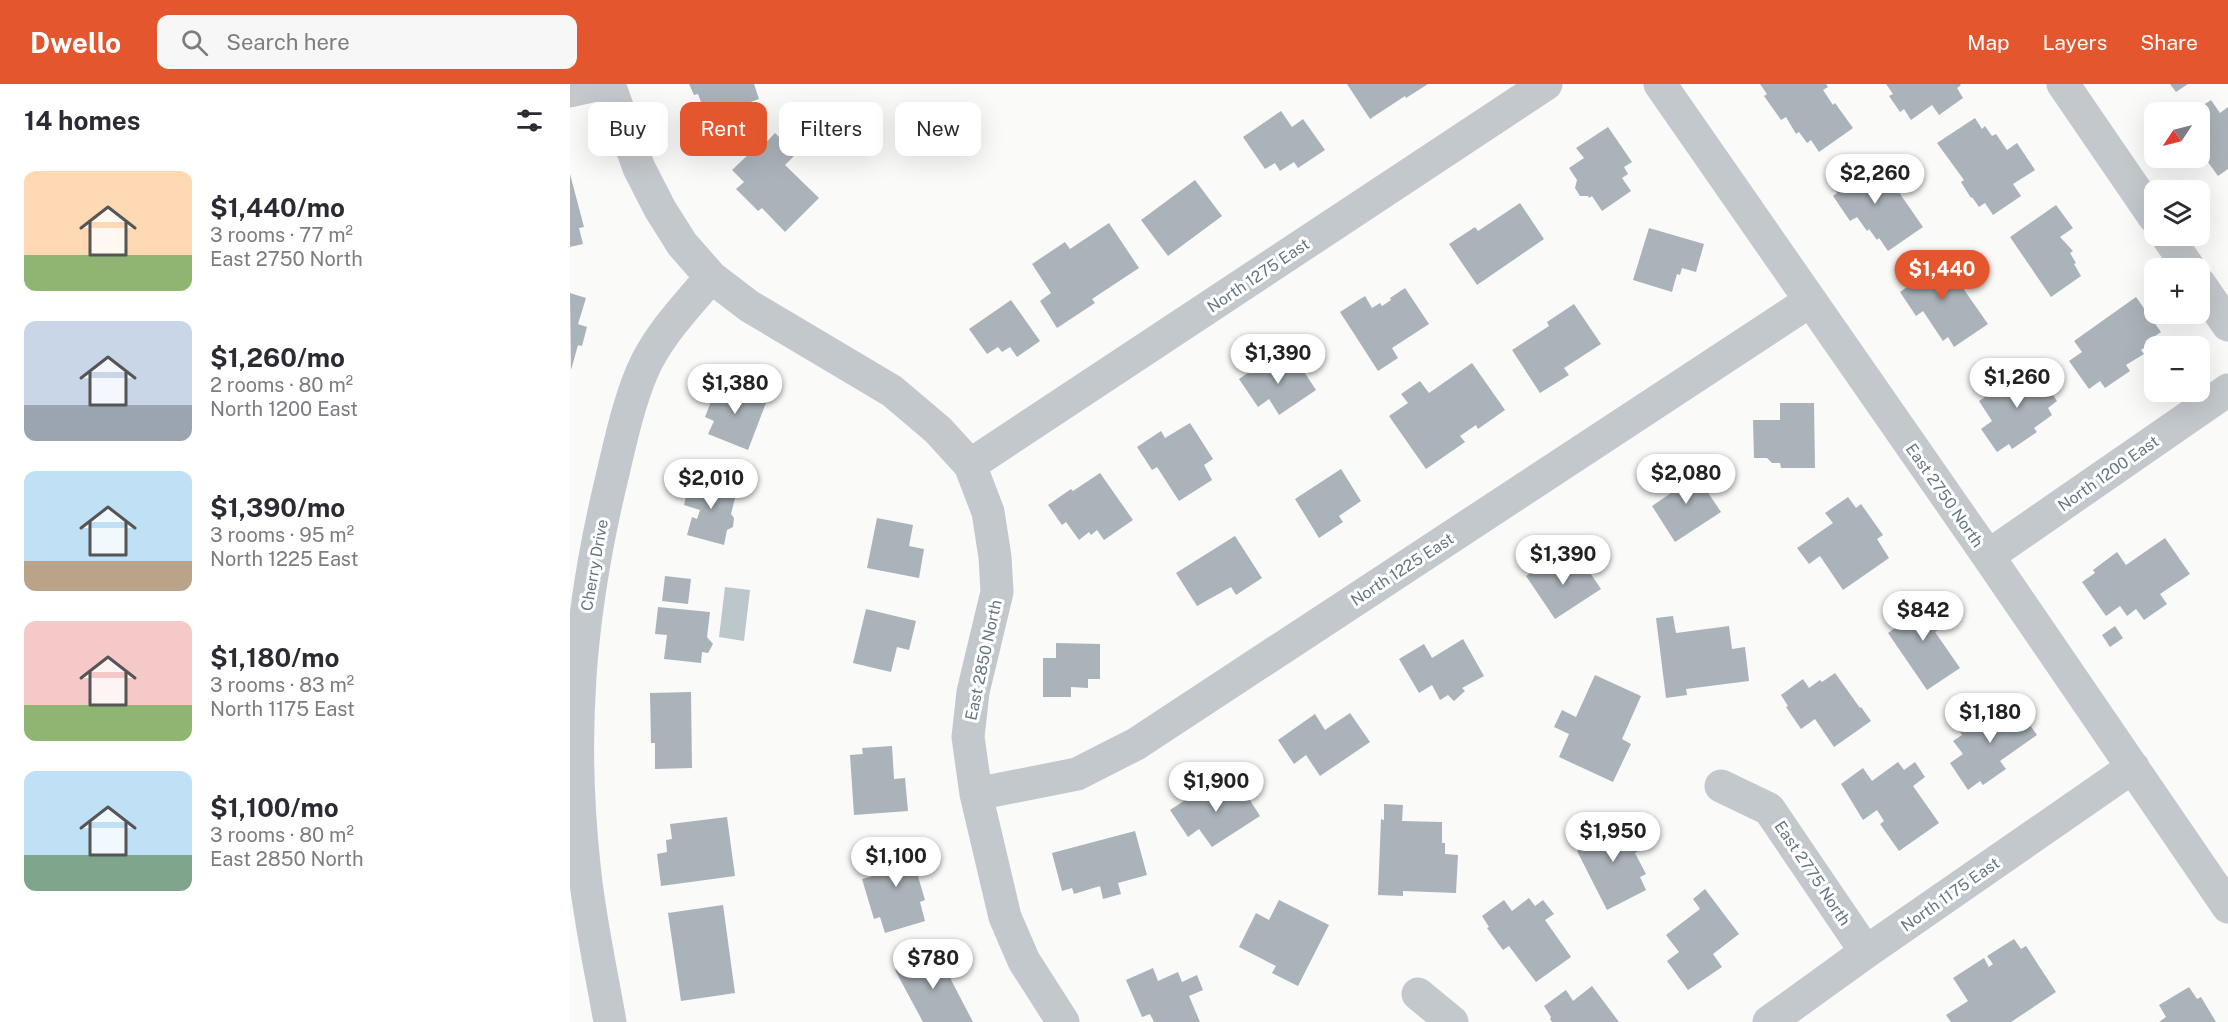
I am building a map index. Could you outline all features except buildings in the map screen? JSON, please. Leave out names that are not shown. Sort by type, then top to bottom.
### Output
[{"type":"street","points":[[570,91],[601,84]]},
{"type":"street","name":"East 2850 North","points":[[609,84],[639,168],[660,209],[682,244],[711,276],[749,306],[892,391],[938,430],[970,465],[988,512],[995,557],[997,592],[973,692],[968,736],[976,794],[1005,917],[1024,961],[1063,1022]]},
{"type":"street","name":"North 1275 East","points":[[970,465],[1546,84]]},
{"type":"street","name":"East 2750 North","points":[[1660,84],[1988,556],[2228,907]]},
{"type":"street","points":[[2063,84],[2144,202]]},
{"type":"street","name":"Cherry Drive","points":[[610,1022],[584,866],[573,766],[585,617],[597,540],[620,444],[642,371],[661,339],[711,276]]},
{"type":"street","points":[[2210,299],[2228,325]]},
{"type":"street","name":"North 1225 East","points":[[976,794],[1077,774],[1136,744],[1810,301]]},
{"type":"street","name":"North 1200 East","points":[[1988,556],[2225,397]]},
{"type":"street","name":"North 1175 East","points":[[1769,1022],[2133,767]]},
{"type":"street","name":"East 2775 North","points":[[1721,786],[1769,808],[1866,952]]},
{"type":"street","points":[[1418,994],[1452,1022]]},
{"type":"shaded area","points":[[725,587],[750,590],[744,641],[719,637]]}]
